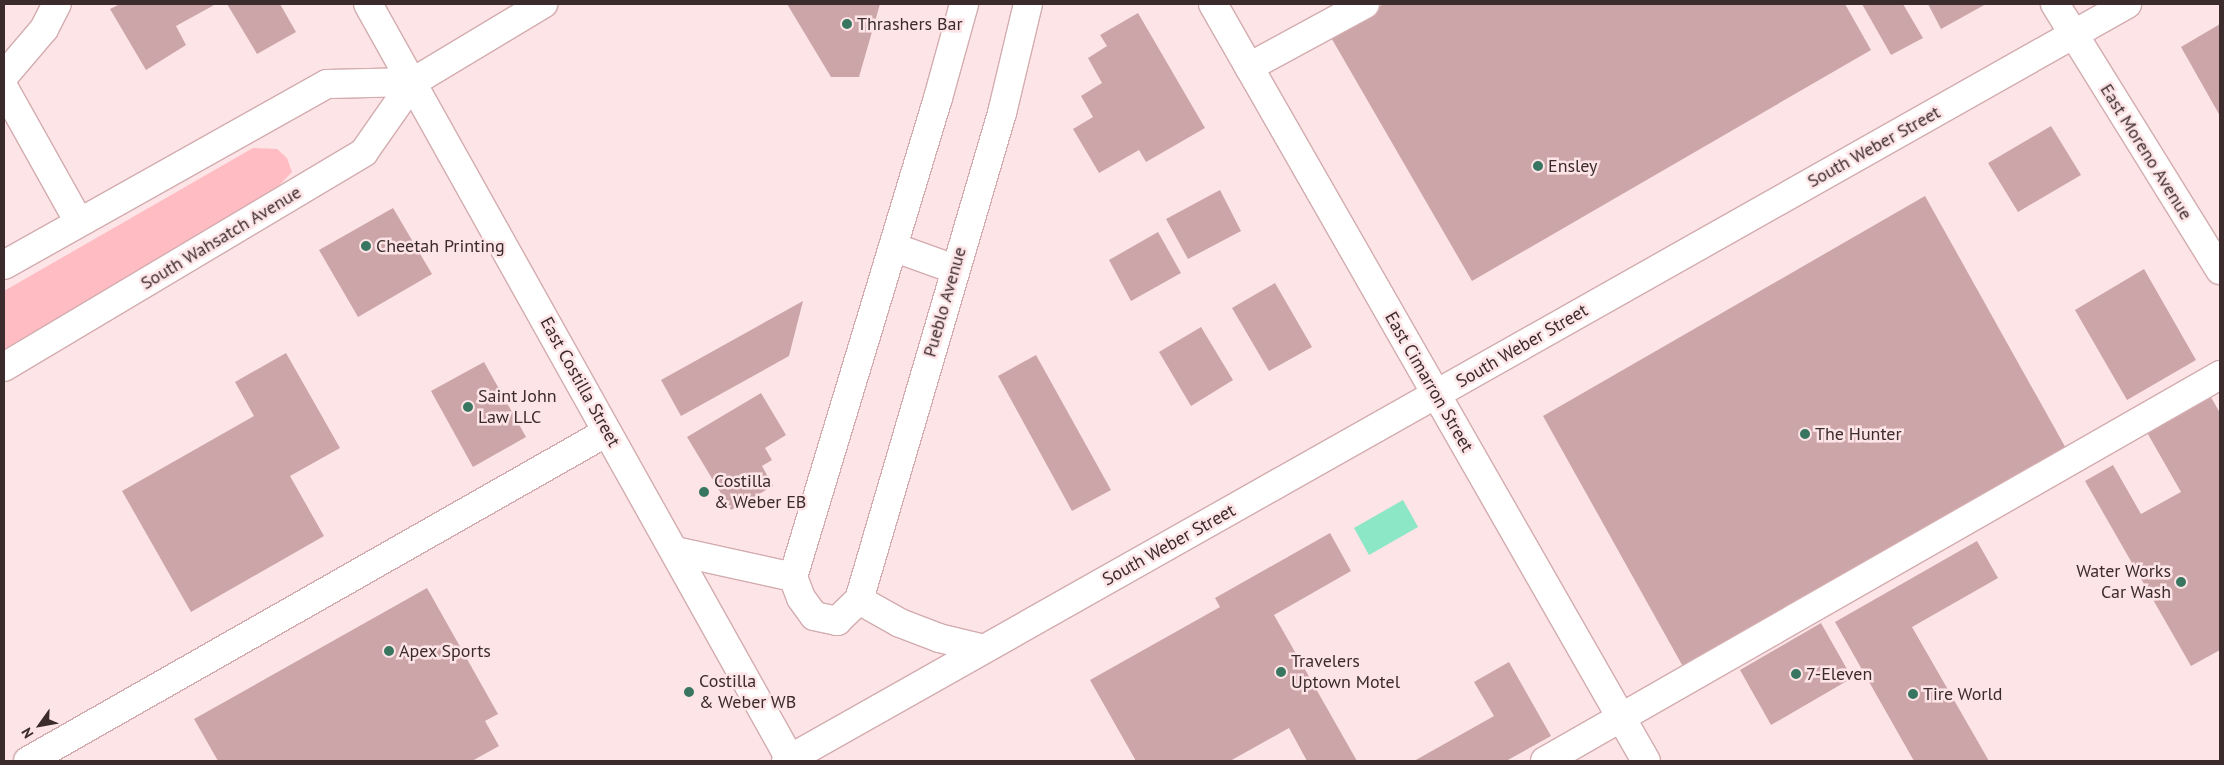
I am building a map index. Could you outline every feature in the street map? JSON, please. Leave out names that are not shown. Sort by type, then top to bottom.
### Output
[{"type":"street","points":[[4,76],[44,29],[57,4]]},
{"type":"street","name":"East Costilla Street","points":[[368,4],[675,551],[789,760]]},
{"type":"street","name":"South Wahsatch Avenue","points":[[4,367],[364,152],[413,82],[543,4]]},
{"type":"street","points":[[964,4],[793,577],[801,598],[814,616],[837,620],[859,600],[923,632],[984,649]]},
{"type":"street","name":"Pueblo Avenue","points":[[859,600],[954,269],[1002,113],[1028,4]]},
{"type":"street","name":"East Cimarron Street","points":[[1213,4],[1646,761]]},
{"type":"street","points":[[1249,67],[1365,4]]},
{"type":"street","name":"East Moreno Avenue","points":[[2054,4],[2220,270]]},
{"type":"street","name":"South Weber Street","points":[[789,760],[2127,4]]},
{"type":"street","name":"South Wahsatch Avenue","points":[[4,265],[327,84],[413,82]]},
{"type":"street","points":[[4,88],[79,222]]},
{"type":"street","points":[[893,247],[954,269]]},
{"type":"street","points":[[1545,761],[2220,374]]},
{"type":"street","points":[[28,761],[607,432]]},
{"type":"street","points":[[675,551],[793,577]]},
{"type":"shaded area","points":[[253,148],[277,149],[287,158],[292,172],[267,198],[4,349],[4,291]]},
{"type":"shaded area","points":[[1403,500],[1418,527],[1369,555],[1354,528]]},
{"type":"building","points":[[120,4],[216,4],[176,26],[186,45],[146,70],[110,9]]},
{"type":"building","points":[[227,4],[280,4],[296,32],[257,54]]},
{"type":"building","points":[[787,4],[880,4],[859,77],[831,77]]},
{"type":"building","name":"Ensley","points":[[1384,4],[1845,4],[1871,50],[1472,281],[1329,34]]},
{"type":"building","points":[[1862,4],[1903,4],[1923,38],[1891,55]]},
{"type":"building","points":[[1928,4],[1986,4],[1941,29]]},
{"type":"building","points":[[1138,13],[1205,128],[1146,162],[1139,150],[1099,173],[1073,129],[1093,117],[1081,96],[1102,83],[1088,58],[1107,46],[1100,35]]},
{"type":"building","points":[[2220,24],[2220,116],[2181,47]]},
{"type":"building","points":[[2051,126],[2081,175],[2018,212],[1988,163]]},
{"type":"building","points":[[1220,190],[1241,231],[1188,259],[1166,219]]},
{"type":"building","name":"The Hunter","points":[[1925,196],[2068,452],[1686,672],[1543,416]]},
{"type":"building","points":[[393,208],[432,274],[358,317],[319,250]]},
{"type":"building","points":[[1158,232],[1181,273],[1131,301],[1109,260]]},
{"type":"building","points":[[2144,269],[2196,360],[2127,400],[2075,310]]},
{"type":"building","points":[[1275,283],[1312,347],[1269,371],[1232,308]]},
{"type":"building","points":[[803,301],[789,356],[681,416],[661,380]]},
{"type":"building","points":[[1201,327],[1233,380],[1191,406],[1159,352]]},
{"type":"building","points":[[286,353],[340,448],[290,476],[324,536],[191,612],[122,491],[254,416],[235,382]]},
{"type":"building","points":[[1036,355],[1111,490],[1072,511],[998,376]]},
{"type":"building","points":[[484,362],[526,437],[473,467],[431,391]]},
{"type":"building","name":"Water Works Car Wash","points":[[2208,392],[2220,413],[2220,650],[2191,666],[2085,481],[2113,465],[2141,514],[2181,492],[2145,429]]},
{"type":"building","points":[[761,393],[786,435],[765,448],[772,460],[762,466],[773,486],[731,510],[687,437]]},
{"type":"building","points":[[1330,533],[1351,571],[1274,615],[1357,761],[1307,761],[1289,728],[1230,761],[1136,761],[1090,680],[1220,607],[1215,598]]},
{"type":"building","name":"Tire World","points":[[1977,541],[1998,578],[1912,627],[1989,761],[1914,761],[1835,622]]},
{"type":"building","name":"Apex Sports","points":[[427,588],[498,714],[485,721],[499,746],[472,761],[218,761],[194,719]]},
{"type":"building","name":"7-Eleven","points":[[1821,623],[1852,678],[1771,725],[1740,670]]},
{"type":"building","points":[[1509,662],[1551,736],[1506,761],[1414,761],[1494,716],[1474,682]]},
{"type":"place","name":"Thrashers Bar","points":[[847,24]]},
{"type":"place","name":"Ensley","points":[[1538,166]]},
{"type":"place","name":"Cheetah Printing","points":[[366,246]]},
{"type":"place","name":"Saint John Law LLC","points":[[468,407]]},
{"type":"place","name":"The Hunter","points":[[1805,434]]},
{"type":"place","name":"Costilla & Weber EB","points":[[704,492]]},
{"type":"place","name":"Water Works Car Wash","points":[[2181,582]]},
{"type":"place","name":"Apex Sports","points":[[389,651]]},
{"type":"place","name":"Travelers Uptown Motel","points":[[1281,672]]},
{"type":"place","name":"7-Eleven","points":[[1796,674]]},
{"type":"place","name":"Costilla & Weber WB","points":[[689,692]]},
{"type":"place","name":"Tire World","points":[[1913,694]]}]
